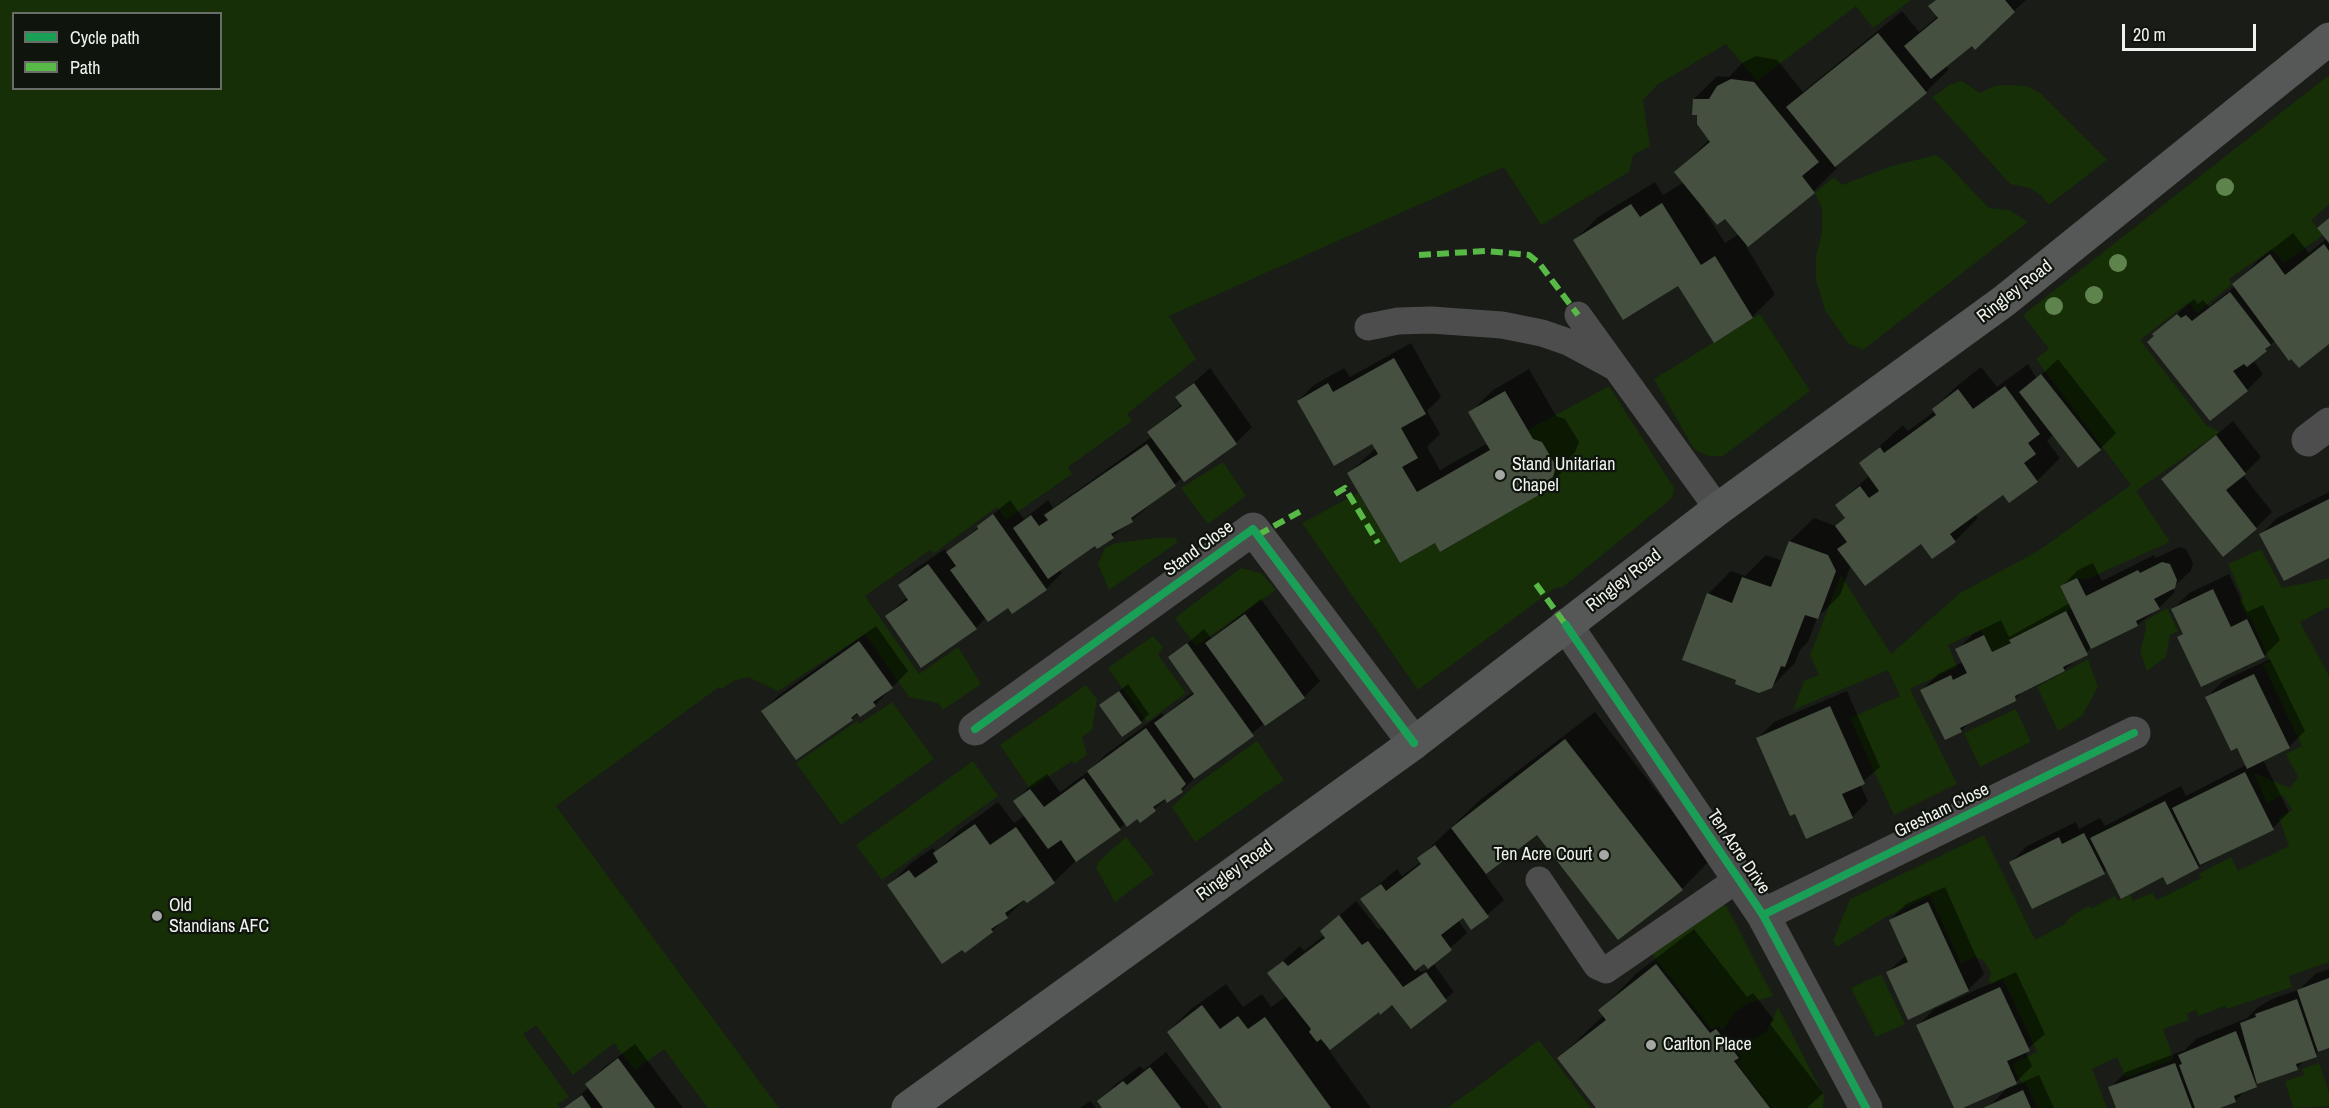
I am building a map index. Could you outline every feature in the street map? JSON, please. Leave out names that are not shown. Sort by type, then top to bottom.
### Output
[{"type":"main road","name":"Ringley Road","points":[[908,1108],[1414,743],[1718,509],[2004,301],[2329,39]]},
{"type":"street","name":"Stand Close","points":[[975,729],[1253,529],[1414,743]]},
{"type":"street","name":"Ten Acre Drive","points":[[1566,626],[1763,915],[1865,1108]]},
{"type":"street","name":"Gresham Close","points":[[1763,915],[2134,733]]},
{"type":"lane","points":[[1578,315],[1718,509]]},
{"type":"lane","points":[[1368,327],[1398,321],[1431,320],[1502,325],[1542,333],[1568,342],[1616,368]]},
{"type":"lane","points":[[1539,880],[1597,966],[1606,970],[1738,879]]},
{"type":"green space","points":[[0,0],[1911,0],[1873,28],[1856,6],[1757,81],[1726,44],[1657,85],[1643,100],[1650,146],[1633,155],[1629,172],[1541,225],[1504,167],[1169,316],[1196,359],[1127,414],[1132,421],[1068,467],[1072,474],[1006,520],[997,507],[933,554],[930,550],[865,596],[919,674],[958,647],[981,684],[943,710],[938,703],[909,697],[865,634],[778,691],[748,677],[733,681],[722,689],[719,687],[556,806],[779,1108],[708,1108],[664,1049],[635,1070],[614,1043],[573,1075],[536,1025],[523,1034],[569,1097],[557,1104],[560,1108],[0,1108]]},
{"type":"green space","points":[[2329,75],[2329,205],[2311,220],[2323,235],[2284,263],[2272,249],[2229,279],[2232,284],[2197,313],[2189,302],[2140,340],[2206,425],[2220,432],[2136,491],[2170,542],[2087,579],[2077,578],[2060,586],[2071,609],[2010,640],[2011,643],[1992,652],[1981,630],[1948,645],[1957,667],[1910,689],[1957,784],[1894,815],[1850,718],[1900,696],[1888,670],[1793,710],[1804,681],[1819,675],[1810,655],[1841,575],[1891,654],[1960,593],[2038,551],[2131,485],[2036,359],[2049,349],[2023,315]]},
{"type":"green space","points":[[1962,81],[1980,93],[1994,86],[2007,85],[2027,86],[2040,93],[2107,160],[2049,205],[2042,196],[2030,188],[2010,184],[1932,97],[1951,84]]},
{"type":"green space","points":[[1936,155],[1989,208],[2010,210],[2028,222],[1863,350],[1848,343],[1825,310],[1816,280],[1816,256],[1822,233],[1822,208],[1815,193],[1834,177],[1842,185],[1892,166]]},
{"type":"green space","points":[[1760,314],[1810,391],[1723,456],[1708,456],[1694,449],[1654,379]]},
{"type":"green space","points":[[1609,386],[1674,488],[1672,498],[1563,587],[1555,588],[1418,690],[1302,523],[1358,493],[1400,563],[1435,543],[1441,552],[1543,492],[1540,485],[1553,477],[1556,466],[1542,442],[1533,439],[1528,430]]},
{"type":"green space","points":[[1223,462],[1246,496],[1208,524],[1181,488]]},
{"type":"green space","points":[[1175,538],[1178,542],[1109,590],[1098,564],[1105,548],[1116,543]]},
{"type":"green space","points":[[2261,549],[2282,588],[2329,578],[2329,607],[2300,622],[2329,676],[2329,962],[2289,976],[2292,987],[2227,1009],[2225,1006],[2198,1016],[2196,1010],[2187,1014],[2189,1020],[2163,1029],[2174,1059],[2126,1078],[2117,1057],[2092,1069],[2107,1108],[2037,1108],[2026,1083],[2022,1084],[2012,1064],[2037,1052],[2003,979],[1991,985],[1989,980],[1991,973],[1984,961],[1974,957],[1961,963],[1930,896],[1884,918],[1837,947],[1833,941],[1850,899],[1984,835],[2035,940],[2065,924],[2070,917],[2088,906],[2092,908],[2115,896],[2118,901],[2130,894],[2133,901],[2152,893],[2157,900],[2201,878],[2199,874],[2231,857],[2238,871],[2289,846],[2279,818],[2292,810],[2283,795],[2267,803],[2254,773],[2290,788],[2298,777],[2286,754],[2302,746],[2263,664],[2270,661],[2250,616],[2247,617],[2239,601],[2243,598],[2228,564]]},
{"type":"green space","points":[[1241,568],[1261,573],[1276,590],[1196,646],[1175,618]]},
{"type":"green space","points":[[2167,608],[2178,631],[2170,635],[2166,657],[2147,671],[2140,651],[2146,628],[2145,621]]},
{"type":"green space","points":[[1153,636],[1163,647],[1158,655],[1186,693],[1147,722],[1108,668]]},
{"type":"green space","points":[[2088,659],[2098,687],[2082,716],[2058,731],[2037,687]]},
{"type":"green space","points":[[1086,685],[1097,699],[1092,730],[1082,737],[1087,755],[1074,764],[1072,761],[1030,789],[1000,745]]},
{"type":"green space","points":[[892,702],[934,759],[841,825],[796,763],[857,721],[859,724]]},
{"type":"green space","points":[[2016,709],[2031,742],[1980,767],[1964,733]]},
{"type":"green space","points":[[1257,741],[1284,780],[1195,842],[1172,807],[1194,786]]},
{"type":"green space","points":[[973,761],[998,796],[882,880],[856,845]]},
{"type":"green space","points":[[1126,837],[1154,873],[1115,902],[1096,868],[1098,862]]},
{"type":"green space","points":[[1722,903],[1727,907],[1773,996],[1746,1004],[1734,1013],[1722,1031],[1718,1025],[1711,1029],[1652,954]]},
{"type":"green space","points":[[1881,974],[1905,1024],[1876,1037],[1851,988]]},
{"type":"green space","points":[[1778,1007],[1824,1096],[1823,1108],[1772,1108],[1737,1063],[1742,1058],[1736,1050],[1767,1031]]},
{"type":"green space","points":[[1539,1040],[1591,1108],[1447,1108],[1478,1086]]},
{"type":"green space","points":[[2319,1063],[2329,1092],[2329,1106],[2293,1108],[2285,1081],[2304,1075],[2302,1069]]},
{"type":"building","points":[[1936,0],[2005,0],[2015,12],[1975,50],[1972,46],[1931,79],[1904,46],[1938,18],[1928,6]]},
{"type":"building","points":[[1878,33],[1927,93],[1835,167],[1786,107]]},
{"type":"building","points":[[1731,79],[1754,82],[1819,162],[1802,176],[1815,193],[1748,247],[1725,219],[1717,225],[1674,172],[1710,142],[1697,124],[1697,115],[1692,115],[1693,99],[1709,99],[1717,86]]},
{"type":"building","points":[[1662,203],[1701,265],[1715,256],[1753,318],[1714,343],[1678,286],[1623,320],[1573,240],[1631,204],[1640,217]]},
{"type":"building","points":[[2329,218],[2329,243],[2317,228]]},
{"type":"building","points":[[2324,244],[2329,251],[2329,344],[2299,368],[2291,359],[2289,361],[2232,284],[2270,254],[2285,275]]},
{"type":"building","points":[[2230,292],[2271,345],[2247,367],[2244,364],[2233,371],[2248,391],[2210,421],[2147,342],[2154,336],[2152,334],[2177,314],[2181,318],[2186,315],[2192,321]]},
{"type":"building","name":"Stand Unitarian Chapel","points":[[1394,358],[1426,414],[1401,428],[1418,458],[1402,467],[1417,492],[1490,450],[1468,412],[1505,391],[1533,439],[1542,442],[1556,466],[1553,477],[1540,485],[1544,492],[1440,552],[1435,543],[1400,563],[1347,473],[1378,454],[1372,444],[1334,466],[1297,401],[1328,383],[1333,392]]},
{"type":"building","points":[[2041,374],[2101,450],[2078,468],[2019,392]]},
{"type":"building","points":[[1194,383],[1237,444],[1184,482],[1147,432],[1182,406],[1175,397]]},
{"type":"building","points":[[2005,386],[2040,434],[2028,443],[2036,454],[2024,463],[2038,482],[2009,503],[2003,495],[1950,534],[1956,542],[1932,559],[1921,544],[1865,586],[1837,549],[1847,542],[1835,526],[1845,518],[1835,505],[1860,486],[1869,498],[1879,491],[1859,463],[1880,447],[1884,453],[1936,415],[1932,409],[1958,389],[1973,409]]},
{"type":"building","points":[[2216,435],[2246,474],[2226,490],[2257,529],[2223,557],[2161,479]]},
{"type":"building","points":[[1147,444],[1176,486],[1131,518],[1133,522],[1111,534],[1114,538],[1097,549],[1095,546],[1048,579],[1013,528],[1031,515],[1039,526],[1048,520],[1044,515]]},
{"type":"building","points":[[2329,499],[2329,558],[2284,581],[2259,534]]},
{"type":"building","points":[[993,514],[1047,590],[1012,614],[1008,608],[988,622],[950,570],[956,566],[946,552],[978,529],[977,526]]},
{"type":"building","points":[[1789,541],[1828,555],[1836,571],[1818,619],[1805,615],[1785,667],[1781,666],[1772,688],[1759,693],[1735,684],[1736,680],[1682,660],[1707,593],[1732,603],[1742,577],[1771,587]]},
{"type":"building","points":[[2162,562],[2170,564],[2177,580],[2175,588],[2154,599],[2160,609],[2136,621],[2138,626],[2091,649],[2060,586],[2077,578],[2086,596],[2138,570],[2140,573]]},
{"type":"building","points":[[928,564],[977,629],[921,668],[885,616],[908,600],[898,585]]},
{"type":"building","points":[[2213,589],[2231,627],[2247,619],[2265,657],[2201,687],[2177,637],[2183,634],[2171,609]]},
{"type":"building","points":[[2066,611],[2088,655],[2063,667],[2065,671],[2015,696],[2016,701],[1960,728],[1962,732],[1945,740],[1920,690],[1951,675],[1953,680],[1967,673],[1955,649],[1984,635],[1992,652],[2011,643],[2009,640]]},
{"type":"building","points":[[1245,614],[1305,698],[1265,726],[1205,643]]},
{"type":"building","points":[[859,641],[893,688],[873,702],[876,706],[860,717],[857,713],[851,718],[853,720],[796,760],[761,711]]},
{"type":"building","points":[[1187,643],[1254,736],[1194,779],[1154,723],[1194,694],[1168,657]]},
{"type":"building","points":[[2254,674],[2290,748],[2247,769],[2237,748],[2231,751],[2205,697]]},
{"type":"building","points":[[1119,691],[1142,723],[1122,737],[1099,705]]},
{"type":"building","points":[[1830,706],[1865,784],[1842,794],[1853,818],[1806,839],[1795,814],[1790,816],[1756,738]]},
{"type":"building","points":[[1146,728],[1186,784],[1181,789],[1183,792],[1167,803],[1165,799],[1153,807],[1156,811],[1140,823],[1137,819],[1127,827],[1087,771]]},
{"type":"building","name":"Ten Acre Court","points":[[1565,739],[1683,890],[1618,940],[1537,835],[1486,874],[1451,828]]},
{"type":"building","points":[[2245,772],[2274,830],[2200,865],[2172,808]]},
{"type":"building","points":[[1084,778],[1121,830],[1076,862],[1061,840],[1048,849],[1013,801],[1030,789],[1044,807]]},
{"type":"building","points":[[2165,801],[2199,868],[2167,885],[2163,877],[2121,899],[2090,838]]},
{"type":"building","points":[[975,824],[990,845],[1016,827],[1055,883],[1027,903],[1024,900],[1005,913],[1008,918],[991,929],[993,932],[965,953],[962,950],[942,964],[887,885],[909,870],[915,878],[938,862],[933,853]]},
{"type":"building","points":[[2084,833],[2105,874],[2032,909],[2009,862],[2059,837],[2062,844]]},
{"type":"building","points":[[1435,845],[1489,917],[1471,930],[1463,918],[1441,935],[1452,950],[1428,969],[1424,964],[1415,971],[1360,899],[1381,884],[1386,891],[1421,864],[1417,858]]},
{"type":"building","points":[[1928,902],[1969,991],[1908,1020],[1886,972],[1908,962],[1889,920]]},
{"type":"building","points":[[1339,915],[1362,945],[1368,941],[1403,987],[1426,972],[1447,1001],[1411,1029],[1392,1005],[1380,1015],[1379,1012],[1330,1050],[1321,1039],[1317,1042],[1309,1032],[1311,1029],[1267,973],[1283,961],[1288,966],[1325,938],[1320,931]]},
{"type":"building","name":"Carlton Place","points":[[1656,964],[1710,1033],[1716,1029],[1739,1058],[1734,1061],[1770,1108],[1596,1108],[1557,1058],[1606,1020],[1598,1010]]},
{"type":"building","points":[[2329,978],[2329,1048],[2318,1052],[2297,990]]},
{"type":"building","points":[[2000,987],[2030,1051],[2007,1061],[2017,1084],[1963,1108],[1954,1108],[1916,1025]]},
{"type":"building","points":[[2297,999],[2317,1057],[2296,1064],[2298,1070],[2257,1084],[2240,1023],[2256,1017],[2255,1014]]},
{"type":"building","points":[[1202,1005],[1220,1029],[1238,1016],[1248,1029],[1265,1017],[1331,1108],[1222,1108],[1167,1032]]},
{"type":"building","points":[[2236,1031],[2257,1087],[2234,1096],[2236,1102],[2220,1108],[2195,1108],[2179,1065],[2182,1064],[2178,1055]]},
{"type":"building","points":[[618,1058],[655,1108],[603,1108],[585,1084]]},
{"type":"building","points":[[2175,1063],[2192,1108],[2116,1108],[2108,1087]]},
{"type":"building","points":[[1150,1067],[1181,1108],[1102,1108],[1097,1101],[1123,1081],[1127,1085]]},
{"type":"building","points":[[2023,1090],[2031,1108],[1983,1108]]},
{"type":"building","points":[[582,1095],[591,1108],[564,1108],[572,1102]]},
{"type":"marked path","points":[[1419,255],[1486,251],[1529,255],[1539,263],[1578,315]]},
{"type":"marked path","points":[[1335,494],[1345,488],[1378,543]]},
{"type":"marked path","points":[[1258,535],[1301,511]]},
{"type":"marked path","points":[[1536,584],[1566,625]]},
{"type":"cycle path","points":[[975,729],[1253,529],[1414,743]]},
{"type":"cycle path","points":[[1566,625],[1763,915],[1866,1108]]},
{"type":"cycle path","points":[[1763,915],[2134,733]]},
{"type":"place","name":"Stand Unitarian Chapel","points":[[1500,475]]},
{"type":"place","name":"Ten Acre Court","points":[[1604,855]]},
{"type":"place","name":"Old Standians AFC","points":[[157,916]]},
{"type":"place","name":"Carlton Place","points":[[1651,1045]]}]
